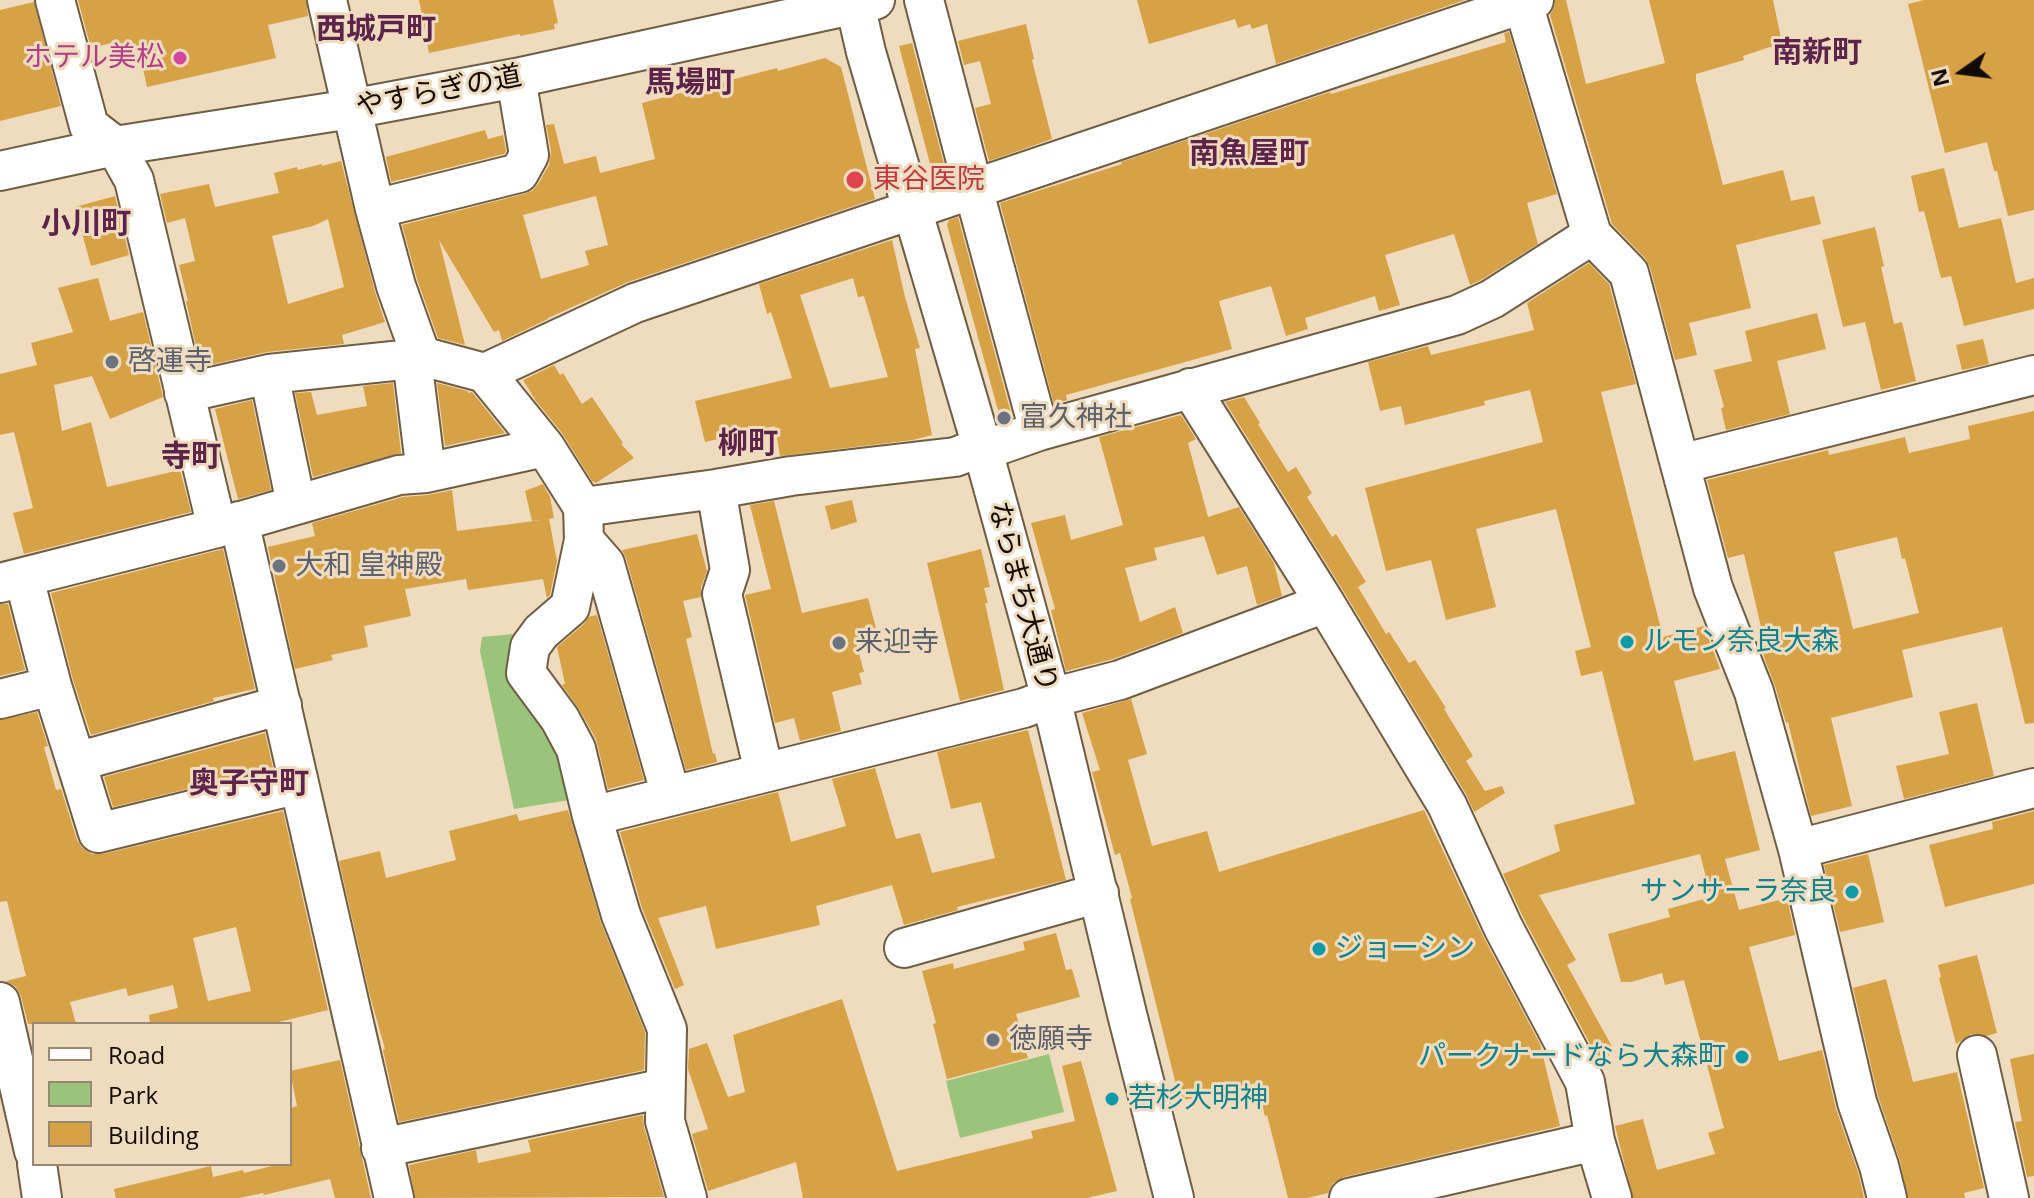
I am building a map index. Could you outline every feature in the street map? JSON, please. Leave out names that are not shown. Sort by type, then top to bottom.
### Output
[{"type":"street","points":[[55,0],[89,126],[115,146],[134,180],[184,393],[228,524],[282,705],[394,1198]]},
{"type":"street","points":[[327,0],[375,209],[416,358],[426,473]]},
{"type":"street","points":[[924,0],[1039,431]]},
{"type":"street","points":[[184,393],[269,374],[416,358],[485,373],[635,303],[1526,1],[1592,235],[1629,273],[1713,588],[1754,692],[1798,849],[1857,1102],[1887,1198]]},
{"type":"street","name":"やすらぎの道","points":[[0,171],[115,146],[351,109],[516,78],[861,2]]},
{"type":"street","name":"ならまち大通り","points":[[861,2],[911,210],[982,447],[1051,698],[1174,1198]]},
{"type":"street","points":[[375,209],[519,173],[529,155],[516,78]]},
{"type":"street","points":[[584,523],[716,489],[791,476],[955,457],[1190,388],[1457,315],[1492,299],[1592,235]]},
{"type":"street","points":[[485,373],[545,447],[605,564],[671,796]]},
{"type":"street","points":[[269,374],[296,504]]},
{"type":"street","points":[[1680,464],[2034,375]]},
{"type":"street","points":[[1190,388],[1447,805],[1503,927],[1585,1082],[1595,1141],[1612,1198]]},
{"type":"street","points":[[299,784],[98,833],[52,686],[12,580],[228,524],[399,475],[426,473],[545,447]]},
{"type":"street","points":[[716,489],[730,570],[722,594],[764,772]]},
{"type":"street","points":[[584,523],[570,607],[541,632],[530,647],[526,673],[560,719],[576,749],[621,915],[667,1029],[665,1121],[687,1198]]},
{"type":"street","points":[[592,816],[1024,708],[1120,680],[1325,603]]},
{"type":"street","points":[[0,699],[52,686]]},
{"type":"street","points":[[76,762],[282,705]]},
{"type":"street","points":[[1798,849],[2034,788]]},
{"type":"street","points":[[904,948],[1099,893]]},
{"type":"street","points":[[0,1002],[21,1138]]},
{"type":"street","points":[[1977,1055],[2009,1198]]},
{"type":"street","points":[[381,1148],[665,1088]]},
{"type":"street","points":[[1349,1198],[1595,1141]]},
{"type":"street","points":[[37,1166],[42,1198]]},
{"type":"green space","points":[[513,634],[530,647],[588,797],[514,809],[480,651],[482,637]]},
{"type":"green space","points":[[1049,1054],[1064,1112],[960,1138],[946,1081]]},
{"type":"building","points":[[78,0],[306,0],[308,16],[268,25],[276,58],[147,87],[141,60],[128,63],[125,49],[118,50],[116,42],[91,48]]},
{"type":"building","points":[[419,0],[553,0],[558,23],[554,24],[555,29],[429,53]]},
{"type":"building","points":[[1137,0],[1465,0],[1276,64],[1267,24],[1252,29],[1250,24],[1238,28],[1235,19],[1149,44]]},
{"type":"building","points":[[1555,0],[1566,0],[1586,84],[1665,63],[1649,0],[1773,0],[1782,43],[1743,56],[1744,60],[1696,74],[1696,80],[1723,185],[1783,170],[1791,201],[1814,196],[1821,224],[1736,245],[1751,308],[1689,323],[1697,355],[1675,360],[1650,267],[1612,224],[1550,15]]},
{"type":"building","points":[[1924,0],[2034,0],[2034,210],[2008,216],[1987,142],[1945,153],[1908,4]]},
{"type":"building","points":[[34,2],[61,106],[0,121],[0,10]]},
{"type":"building","points":[[1026,24],[1052,139],[989,161],[975,108],[991,104],[980,61],[964,65],[958,41]]},
{"type":"building","points":[[1509,32],[1557,194],[1527,203],[1538,244],[1470,285],[1454,234],[1385,255],[1400,305],[1379,311],[1375,296],[1305,318],[1308,329],[1286,336],[1271,286],[1219,301],[1232,349],[1066,395],[1067,400],[1054,404],[1000,203],[1330,92],[1506,42],[1504,33]]},
{"type":"building","points":[[912,43],[947,175],[934,179],[899,46]]},
{"type":"building","points":[[825,58],[841,67],[875,199],[628,282],[502,341],[499,330],[494,332],[439,240],[465,345],[438,338],[402,225],[532,191],[549,165],[551,151],[546,125],[554,124],[564,164],[596,156],[600,173],[655,159],[642,103],[777,68],[778,71]],"holes":[[[596,196],[608,245],[585,251],[589,265],[541,279],[523,215]]]},
{"type":"building","points":[[485,130],[488,139],[503,135],[504,154],[391,182],[386,157]]},
{"type":"building","points":[[341,161],[385,322],[342,335],[344,344],[267,352],[205,366],[201,350],[197,351],[179,265],[195,261],[185,218],[167,223],[160,194],[209,184],[215,207],[279,193],[274,173],[297,167],[298,170]],"holes":[[[328,219],[344,287],[288,304],[272,236]]]},
{"type":"building","points":[[1944,168],[1959,228],[2001,218],[2016,283],[2034,278],[2034,309],[1964,326],[1951,276],[1941,278],[1924,211],[1919,212],[1911,176]]},
{"type":"building","points":[[115,196],[129,255],[91,266],[75,207]]},
{"type":"building","points":[[958,217],[1012,417],[1001,421],[947,225],[949,220]]},
{"type":"building","points":[[1875,227],[1894,324],[1902,322],[1916,381],[1881,390],[1865,322],[1843,327],[1822,240]]},
{"type":"building","points":[[892,240],[920,348],[915,349],[932,435],[780,456],[775,426],[705,442],[695,401],[792,378],[759,284]],"holes":[[[853,278],[858,297],[864,296],[888,377],[830,388],[800,295]]]},
{"type":"building","points":[[1589,263],[1609,284],[1636,384],[1601,392],[1663,637],[1704,626],[1720,669],[1674,681],[1694,761],[1735,751],[1760,850],[1725,859],[1739,910],[1787,898],[1795,935],[1749,947],[1779,1061],[1822,1050],[1836,1109],[1864,1198],[1633,1198],[1615,1126],[1643,1119],[1657,1170],[1715,1154],[1708,1133],[1724,1128],[1684,980],[1665,985],[1662,973],[1621,982],[1608,934],[1670,917],[1668,909],[1711,897],[1700,854],[1539,895],[1576,960],[1567,965],[1615,1052],[1599,1061],[1503,874],[1560,851],[1554,825],[1635,804],[1602,671],[1581,676],[1575,651],[1591,647],[1556,509],[1476,529],[1496,607],[1446,620],[1431,560],[1386,571],[1365,488],[1543,442],[1530,390],[1405,425],[1401,406],[1380,411],[1368,362],[1428,346],[1431,355],[1534,330],[1527,303]]},
{"type":"building","points":[[98,278],[110,321],[143,312],[163,397],[110,419],[92,376],[54,385],[62,431],[91,422],[107,487],[180,470],[191,512],[24,554],[13,513],[33,508],[14,432],[0,435],[0,374],[37,365],[31,343],[73,332],[58,288]]},
{"type":"building","points":[[1817,313],[1826,349],[1777,361],[1790,414],[1726,430],[1721,408],[1724,407],[1714,370],[1752,361],[1745,331]]},
{"type":"building","points":[[1983,339],[1989,364],[1962,370],[1956,345]]},
{"type":"building","points":[[554,365],[560,375],[563,373],[582,404],[592,397],[621,444],[634,458],[596,483],[523,380]]},
{"type":"building","points":[[393,383],[401,453],[313,477],[295,393],[311,392],[317,415],[367,406],[363,386]]},
{"type":"building","points":[[437,383],[472,392],[505,433],[445,446]]},
{"type":"building","points":[[1244,397],[1288,472],[1296,467],[1312,493],[1307,497],[1332,537],[1336,534],[1366,582],[1358,587],[1386,634],[1389,632],[1409,663],[1415,660],[1446,708],[1473,756],[1466,761],[1485,791],[1502,786],[1505,793],[1474,812],[1344,592],[1225,402]]},
{"type":"building","points":[[252,400],[271,490],[238,499],[215,409]]},
{"type":"building","points":[[2034,411],[2034,723],[2025,724],[2002,627],[1902,650],[1913,697],[1831,718],[1852,806],[1811,816],[1788,722],[1765,660],[1757,628],[1761,627],[1744,554],[1728,558],[1707,480],[1828,450],[1829,455],[1905,437],[1909,453],[1970,439],[1968,426]],"holes":[[[1897,537],[1902,559],[1905,558],[1919,613],[1853,629],[1834,552]]]},
{"type":"building","points":[[1181,415],[1196,439],[1188,443],[1208,517],[1239,507],[1274,563],[1282,596],[1257,605],[1247,566],[1217,575],[1204,536],[1154,548],[1157,560],[1125,568],[1140,622],[1175,607],[1183,633],[1113,659],[1066,671],[1051,610],[1055,609],[1031,523],[1065,515],[1071,540],[1123,525],[1099,437]]},
{"type":"building","points":[[543,484],[550,497],[554,518],[549,519],[557,561],[547,598],[543,579],[468,590],[466,579],[405,589],[411,616],[364,626],[368,647],[331,655],[333,660],[295,669],[268,547],[315,536],[312,523],[403,497],[452,490],[457,531],[542,520],[532,521],[525,491]]},
{"type":"building","points":[[852,500],[857,522],[831,530],[825,506]]},
{"type":"building","points":[[774,501],[802,613],[868,598],[878,636],[856,642],[864,672],[859,673],[862,684],[832,692],[841,731],[800,741],[794,718],[775,723],[745,595],[771,589],[750,505]]},
{"type":"building","points":[[697,534],[707,571],[701,597],[683,601],[692,637],[686,639],[717,762],[686,770],[622,550]]},
{"type":"building","points":[[223,549],[255,689],[213,698],[214,701],[91,735],[73,680],[51,593]]},
{"type":"building","points":[[981,549],[990,587],[984,588],[988,603],[985,603],[1004,690],[960,701],[927,563]]},
{"type":"building","points":[[0,604],[8,604],[25,670],[0,676]]},
{"type":"building","points":[[597,615],[644,780],[608,789],[596,739],[562,685],[565,684],[557,647],[588,617]]},
{"type":"building","name":"ジョーシン","points":[[1131,699],[1147,754],[1128,760],[1152,846],[1207,831],[1219,872],[1424,810],[1483,936],[1540,1044],[1560,1126],[1344,1177],[1333,1183],[1328,1193],[1288,1198],[1256,1083],[1180,1101],[1120,853],[1115,855],[1092,772],[1100,770],[1082,713]]},
{"type":"building","points":[[1977,703],[1994,776],[1904,799],[1896,766],[1949,754],[1939,712]]},
{"type":"building","points":[[37,712],[48,746],[44,747],[56,790],[61,789],[77,840],[82,848],[92,854],[103,854],[283,811],[328,1010],[279,1022],[150,1022],[149,1015],[178,1008],[173,985],[128,996],[126,988],[70,1002],[75,1022],[28,1024],[21,996],[16,987],[6,981],[26,976],[7,901],[0,902],[0,720]],"holes":[[[236,927],[251,991],[208,1001],[193,938]]]},
{"type":"building","points":[[1028,730],[1066,880],[957,907],[958,910],[904,925],[892,885],[816,906],[820,925],[716,949],[706,906],[658,918],[684,985],[675,989],[642,908],[620,832],[778,792],[791,842],[846,826],[832,779],[875,768],[896,839],[920,833],[932,873],[995,858],[981,802],[951,809],[937,752]]},
{"type":"building","points":[[265,733],[273,768],[113,807],[104,777]]},
{"type":"building","points":[[568,810],[601,923],[645,1032],[644,1070],[399,1122],[385,1049],[339,861],[380,851],[386,878],[456,860],[449,831],[517,814],[519,821]]},
{"type":"building","points":[[2034,811],[2034,884],[1945,907],[1929,845],[1993,829],[1992,822]]},
{"type":"building","name":"サンサーラ奈良","points":[[1868,854],[1884,922],[1840,932],[1824,865]]},
{"type":"building","points":[[1056,933],[1066,970],[1072,969],[1080,997],[1016,1014],[1028,1058],[947,1079],[922,971],[953,963],[954,969],[1025,950],[1023,942]]},
{"type":"building","points":[[1977,955],[1997,1033],[1986,1036],[1971,1034],[1956,1044],[1938,965]]},
{"type":"building","points":[[1886,979],[1913,1082],[1957,1072],[1984,1188],[1964,1193],[1965,1198],[1908,1198],[1900,1161],[1878,1096],[1853,988]]},
{"type":"building","points":[[842,999],[897,1171],[1033,1138],[1031,1131],[1075,1121],[1062,1066],[1081,1061],[1117,1191],[1087,1198],[803,1198],[796,1162],[708,1191],[692,1134],[708,1129],[688,1069],[689,1049],[707,1043],[728,1097],[745,1092],[733,1035]]},
{"type":"building","points":[[2034,1054],[2034,1176],[2027,1177],[2015,1122],[2022,1121],[2010,1059]]},
{"type":"building","points":[[340,1060],[371,1198],[335,1198],[330,1179],[239,1198],[116,1198],[114,1189],[211,1166],[213,1177],[243,1170],[244,1173],[272,1166],[292,1166],[292,1107],[297,1106],[292,1071]]},
{"type":"building","points":[[643,1115],[664,1197],[415,1198],[409,1165],[476,1150],[478,1163],[531,1152],[528,1140]]},
{"type":"place","name":"ホテル美松","points":[[180,58]]},
{"type":"place","name":"東谷医院","points":[[855,180]]},
{"type":"place","name":"啓運寺","points":[[112,362]]},
{"type":"place","name":"富久神社","points":[[1004,418]]},
{"type":"place","name":"大和 皇神殿","points":[[279,566]]},
{"type":"place","name":"ルモン奈良大森","points":[[1627,642]]},
{"type":"place","name":"来迎寺","points":[[839,643]]},
{"type":"place","name":"サンサーラ奈良","points":[[1852,892]]},
{"type":"place","name":"ジョーシン","points":[[1319,949]]},
{"type":"place","name":"徳願寺","points":[[993,1040]]},
{"type":"place","name":"パークナードなら大森町","points":[[1742,1057]]},
{"type":"place","name":"若杉大明神","points":[[1112,1099]]},
{"type":"district","name":"西城戸町","points":[[376,30]]},
{"type":"district","name":"南新町","points":[[1817,53]]},
{"type":"district","name":"馬場町","points":[[690,83]]},
{"type":"district","name":"南魚屋町","points":[[1249,154]]},
{"type":"district","name":"小川町","points":[[86,224]]},
{"type":"district","name":"柳町","points":[[748,444]]},
{"type":"district","name":"寺町","points":[[191,457]]},
{"type":"district","name":"奥子守町","points":[[249,784]]}]
